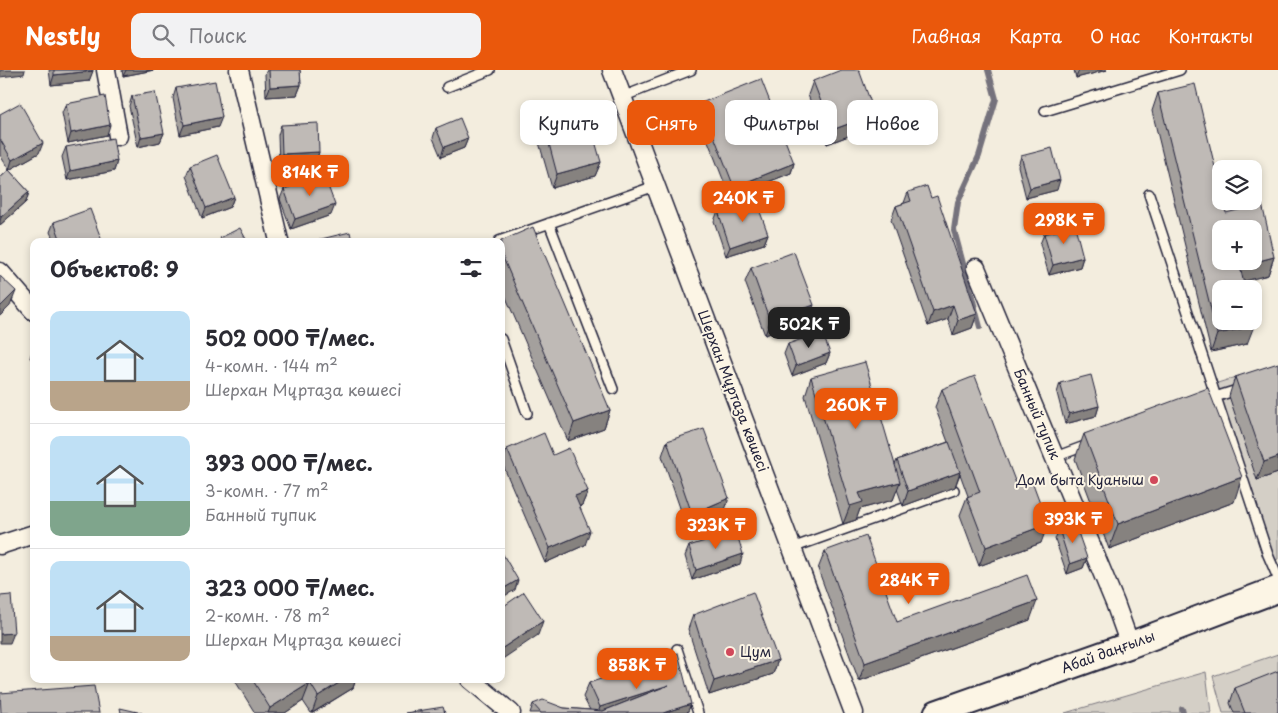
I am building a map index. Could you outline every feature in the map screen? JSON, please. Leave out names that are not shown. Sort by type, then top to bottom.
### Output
[{"type":"main road","name":"Абай даңғылы","points":[[937,713],[1130,645],[1278,590]]},
{"type":"street","points":[[106,70],[118,136]]},
{"type":"street","points":[[239,70],[278,238]]},
{"type":"street","name":"Шерхан Мұртаза көшесі","points":[[612,70],[854,713]]},
{"type":"street","name":"Банный тупик","points":[[976,268],[1115,603],[1130,645]]},
{"type":"street","points":[[0,272],[30,306]]},
{"type":"street","points":[[0,545],[30,535]]},
{"type":"street","points":[[475,683],[511,713]]},
{"type":"lane","points":[[447,87],[490,70]]},
{"type":"lane","points":[[622,97],[691,70]]},
{"type":"lane","points":[[1045,111],[1180,70]]},
{"type":"lane","points":[[505,239],[655,186]]},
{"type":"lane","points":[[1149,194],[1211,399],[1278,578]]},
{"type":"lane","points":[[548,224],[613,389]]},
{"type":"lane","points":[[505,350],[527,413]]},
{"type":"lane","points":[[1211,399],[1251,385]]},
{"type":"lane","points":[[1055,457],[1100,441]]},
{"type":"lane","points":[[792,548],[954,490]]},
{"type":"lane","points":[[677,648],[698,713]]},
{"type":"shaded area","points":[[1278,364],[1278,559],[1272,561],[1208,386]]},
{"type":"shaded area","points":[[1278,654],[1278,713],[1223,713],[1213,676]]},
{"type":"shaded area","points":[[1206,672],[1211,713],[1065,713]]},
{"type":"building","points":[[54,70],[93,70],[93,71],[54,75]]},
{"type":"building","points":[[269,70],[300,70],[301,85],[270,87]]},
{"type":"building","points":[[841,70],[859,70],[870,100],[847,100],[847,124],[837,128],[837,100],[820,100],[813,81]]},
{"type":"building","points":[[761,79],[769,100],[725,100],[725,145],[787,145],[794,163],[734,187],[715,139],[715,100],[708,100]]},
{"type":"building","points":[[215,81],[222,117],[184,125],[176,88]]},
{"type":"building","points":[[1195,84],[1213,160],[1212,210],[1226,210],[1226,213],[1238,210],[1262,210],[1262,204],[1274,257],[1262,260],[1262,220],[1212,220],[1212,270],[1241,270],[1243,280],[1212,280],[1212,314],[1158,93]]},
{"type":"building","points":[[155,92],[164,133],[141,137],[132,96]]},
{"type":"building","points":[[105,96],[110,125],[71,133],[66,104]]},
{"type":"building","points":[[20,103],[43,143],[12,160],[0,139],[0,114]]},
{"type":"building","points":[[460,118],[468,138],[444,147],[436,128]]},
{"type":"building","points":[[318,123],[319,152],[282,154],[281,125]]},
{"type":"building","points":[[113,138],[117,161],[70,171],[66,147]]},
{"type":"building","points":[[549,145],[596,145],[601,162],[557,174]]},
{"type":"building","points":[[1052,148],[1060,180],[1030,188],[1021,156]]},
{"type":"building","points":[[217,155],[234,197],[206,208],[190,166]]},
{"type":"building","points":[[9,170],[29,192],[1,217],[0,178]]},
{"type":"building","points":[[324,175],[335,205],[295,219],[284,189]]},
{"type":"building","points":[[927,186],[931,198],[937,196],[977,314],[958,320],[953,305],[933,312],[896,206],[911,201],[908,192]]},
{"type":"building","points":[[755,198],[768,234],[730,247],[718,211]]},
{"type":"building","points":[[90,209],[101,238],[60,238],[54,222]]},
{"type":"building","points":[[1075,226],[1083,257],[1053,265],[1044,234]]},
{"type":"building","points":[[533,227],[610,410],[574,423],[505,262],[505,239]]},
{"type":"building","points":[[240,228],[245,238],[220,238]]},
{"type":"building","points":[[350,232],[351,238],[325,238]]},
{"type":"building","points":[[794,252],[814,305],[770,321],[751,268]]},
{"type":"building","points":[[0,276],[16,291],[0,307]]},
{"type":"building","points":[[1216,330],[1236,330],[1217,334]]},
{"type":"building","points":[[822,332],[830,353],[796,366],[788,344]]},
{"type":"building","points":[[865,362],[900,482],[859,493],[863,502],[850,506],[811,377]]},
{"type":"building","points":[[1278,363],[1278,457],[1264,462],[1235,377]]},
{"type":"building","points":[[1091,375],[1099,406],[1069,414],[1060,383]]},
{"type":"building","points":[[975,376],[1017,486],[1032,481],[1048,524],[986,547],[967,497],[980,492],[942,389]]},
{"type":"building","name":"Дом быта Куаныш","points":[[1208,388],[1242,477],[1118,524],[1084,434]]},
{"type":"building","points":[[704,429],[729,498],[692,514],[667,441]]},
{"type":"building","points":[[544,433],[553,455],[569,448],[588,491],[575,496],[590,531],[550,548],[507,449]]},
{"type":"building","points":[[949,442],[960,472],[908,491],[897,460]]},
{"type":"building","points":[[1075,524],[1087,558],[1070,564],[1059,529]]},
{"type":"building","points":[[736,531],[743,554],[696,570],[689,546]]},
{"type":"building","points":[[866,536],[897,622],[1027,575],[1037,601],[865,663],[825,551]]},
{"type":"building","points":[[505,558],[518,580],[505,588]]},
{"type":"building","points":[[524,592],[543,621],[505,646],[505,605]]},
{"type":"building","name":"Цум","points":[[753,592],[778,660],[714,681],[693,615]]},
{"type":"building","points":[[11,595],[14,633],[0,634],[0,596]]},
{"type":"building","points":[[678,653],[691,704],[663,713],[541,713],[533,704],[543,700],[564,708],[603,711],[669,685],[600,707],[589,683]]},
{"type":"building","points":[[1278,671],[1278,713],[1245,713],[1235,688]]},
{"type":"building","points":[[254,683],[310,683],[270,708]]},
{"type":"building","points":[[310,683],[339,683],[318,696]]},
{"type":"building","points":[[94,686],[99,713],[1,713],[0,693]]},
{"type":"building","points":[[443,707],[445,713],[405,713]]},
{"type":"building","points":[[120,708],[142,713],[121,713]]},
{"type":"waterway","points":[[980,327],[954,230],[958,202],[979,156],[996,99],[988,70]]},
{"type":"waterway","points":[[1182,709],[1183,713]]},
{"type":"place","name":"Дом быта Куаныш","points":[[1154,480]]},
{"type":"place","name":"Цум","points":[[730,652]]}]
